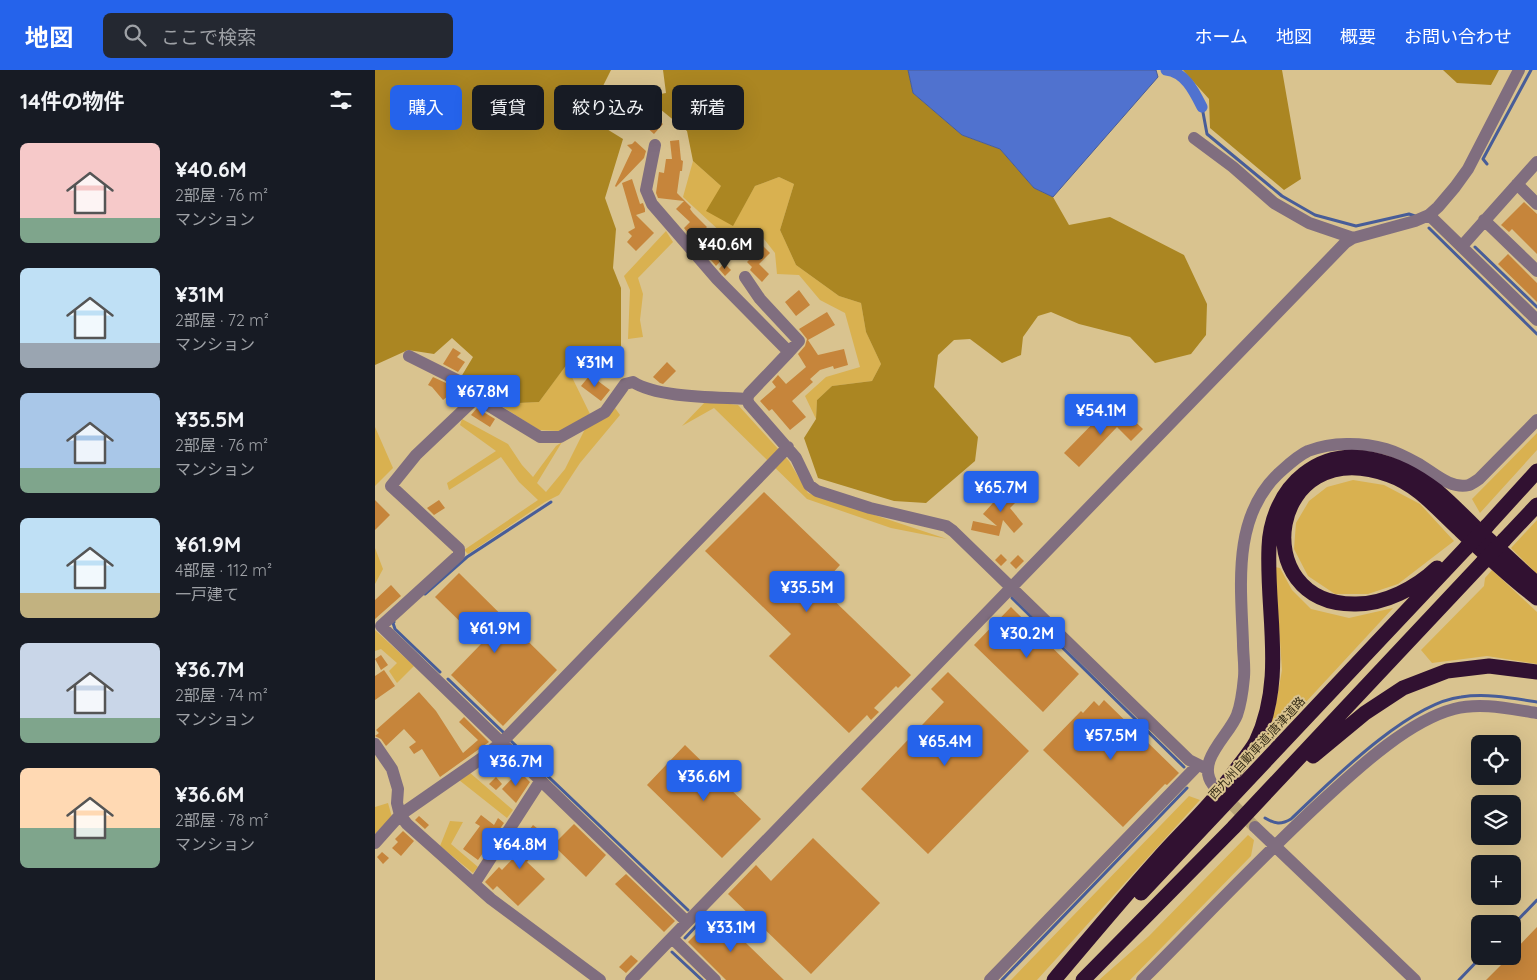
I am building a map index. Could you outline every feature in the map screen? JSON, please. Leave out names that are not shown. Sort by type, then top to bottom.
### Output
[{"type":"highway","points":[[1055,980],[1157,859],[1217,795],[1255,743],[1267,708],[1272,683],[1274,652],[1269,545],[1273,519],[1282,499],[1294,482],[1311,468],[1348,456],[1369,458],[1401,469],[1437,491],[1537,584]]},
{"type":"highway","points":[[1466,546],[1429,576],[1395,596],[1369,604],[1339,604],[1314,595],[1295,577],[1285,555],[1283,535],[1286,516],[1295,496],[1313,479],[1337,469],[1353,467],[1367,469],[1390,475],[1412,486],[1434,504],[1505,572],[1537,598]]},
{"type":"highway","name":"西九州自動車道;唐津道路","points":[[1055,980],[1167,866],[1537,471]]},
{"type":"highway","points":[[1083,980],[1233,828],[1537,505]]},
{"type":"highway","points":[[1233,828],[1326,744],[1403,688],[1447,671],[1489,666],[1537,672]]},
{"type":"street","points":[[631,980],[1345,243],[1353,238],[1415,221],[1429,215],[1455,187],[1467,169],[1519,70]]},
{"type":"street","points":[[1194,138],[1233,167],[1274,204],[1309,223],[1353,238]]},
{"type":"street","points":[[655,145],[646,190],[652,204],[717,279],[789,352]]},
{"type":"street","points":[[1462,246],[1537,162]]},
{"type":"street","points":[[1517,184],[1537,204]]},
{"type":"street","points":[[1429,215],[1537,320]]},
{"type":"street","points":[[1485,220],[1537,271]]},
{"type":"street","points":[[745,277],[760,299],[799,341],[749,394],[747,399],[749,404],[796,458],[809,485],[817,491],[870,508],[946,526],[953,531],[1189,760],[1202,767],[1213,784]]},
{"type":"street","points":[[409,356],[457,380],[476,398],[540,437],[560,437],[605,412],[625,384],[633,382],[642,388],[658,392],[747,399]]},
{"type":"street","points":[[476,398],[416,455],[391,486],[459,549],[459,555],[378,627],[502,742],[687,922]]},
{"type":"street","points":[[990,980],[1211,758],[1237,714],[1244,677],[1241,575],[1245,534],[1256,504],[1271,481],[1289,464],[1306,452],[1326,446],[1358,444],[1387,449],[1416,462],[1447,482],[1469,485],[1479,479],[1537,420]]},
{"type":"street","points":[[375,843],[400,815],[502,742],[787,447]]},
{"type":"street","points":[[1143,980],[1275,845],[1345,780],[1395,740],[1433,716],[1455,709],[1477,706],[1537,713]]},
{"type":"street","points":[[375,744],[392,769],[398,789],[397,803],[400,815],[407,824],[474,884],[533,931],[600,980]]},
{"type":"street","points":[[474,884],[541,780]]},
{"type":"street","points":[[1255,827],[1415,980]]},
{"type":"street","points":[[672,938],[715,980]]},
{"type":"shaded area","points":[[375,70],[611,70],[604,85],[554,85],[554,130],[608,130],[623,139],[605,198],[616,229],[613,268],[621,288],[621,352],[605,364],[573,356],[539,402],[498,404],[461,377],[473,357],[452,338],[434,354],[408,350],[375,365]]},
{"type":"shaded area","points":[[663,70],[908,70],[913,93],[962,135],[1000,149],[1034,188],[1053,197],[1069,225],[1110,217],[1184,255],[1207,304],[1206,335],[1191,354],[1155,363],[1130,337],[1079,324],[1051,312],[1038,316],[1023,337],[1021,355],[1002,363],[970,339],[954,340],[938,355],[934,387],[978,437],[975,461],[926,503],[894,501],[818,478],[804,438],[816,419],[817,400],[832,386],[872,381],[881,364],[866,332],[861,303],[839,296],[796,265],[780,230],[794,184],[779,177],[755,186],[733,226],[706,211],[721,186],[693,161],[686,130],[744,130],[744,85],[672,85],[672,119],[662,111],[662,94],[666,93]]},
{"type":"shaded area","points":[[1183,70],[1282,70],[1301,179],[1284,190],[1210,128],[1209,99]]},
{"type":"shaded area","points":[[1443,70],[1499,70],[1491,85],[1457,83]]},
{"type":"shaded area","points":[[693,161],[721,186],[733,225],[755,186],[779,177],[794,184],[780,230],[796,265],[839,296],[861,303],[866,332],[881,364],[872,381],[832,386],[817,400],[816,419],[805,396],[826,377],[860,367],[845,313],[820,300],[799,275],[777,274],[775,253],[757,230],[737,247],[683,197]]},
{"type":"shaded area","points":[[666,231],[673,242],[638,278],[643,294],[640,320],[643,337],[628,339],[630,290],[624,276]]},
{"type":"shaded area","points":[[566,365],[590,414],[560,431],[539,430],[498,404],[539,402]]},
{"type":"shaded area","points":[[706,401],[738,405],[789,461],[808,493],[947,539],[891,528],[807,499],[714,408],[682,426]]},
{"type":"shaded area","points":[[615,408],[620,415],[580,463],[559,495],[545,502],[468,554],[464,550],[538,500],[519,482],[501,457],[449,490],[447,483],[496,451],[460,425],[462,419],[508,444],[522,465],[533,477],[556,446],[562,442],[537,483],[546,492],[565,469],[585,429]]},
{"type":"shaded area","points":[[375,427],[393,468],[375,486]]},
{"type":"shaded area","points":[[1537,433],[1537,450],[1480,513],[1472,499]]},
{"type":"shaded area","points":[[1353,480],[1384,485],[1420,504],[1454,541],[1398,584],[1368,594],[1335,594],[1308,576],[1294,549],[1296,523],[1309,501],[1327,487]]},
{"type":"shaded area","points":[[1537,520],[1537,574],[1511,548]]},
{"type":"shaded area","points":[[375,548],[383,569],[375,584]]},
{"type":"shaded area","points":[[1275,567],[1280,568],[1292,590],[1311,609],[1349,618],[1393,608],[1267,744],[1262,741],[1275,710],[1282,670]]},
{"type":"shaded area","points":[[1492,570],[1537,612],[1537,664],[1487,656],[1432,663],[1421,650],[1484,586],[1485,578]]},
{"type":"shaded area","points":[[375,630],[414,666],[397,683],[389,671],[397,663],[381,649],[375,651]]},
{"type":"shaded area","points":[[469,772],[513,810],[507,818],[459,780]]},
{"type":"shaded area","points":[[1189,796],[1200,800],[1037,980],[1011,980]]},
{"type":"shaded area","points":[[388,803],[392,817],[375,834],[375,807]]},
{"type":"shaded area","points":[[450,821],[463,822],[451,844],[478,867],[473,873],[440,846]]},
{"type":"shaded area","points":[[1248,835],[1254,840],[1251,856],[1130,980],[1099,980],[1149,936]]},
{"type":"water","points":[[908,70],[1156,70],[1158,77],[1053,197],[1034,188],[1000,149],[962,135],[913,93]]},
{"type":"building","points":[[650,130],[658,130],[654,134]]},
{"type":"building","points":[[679,140],[681,160],[683,161],[677,193],[707,227],[694,241],[684,228],[690,222],[676,209],[684,201],[658,198],[656,193],[659,172],[664,173],[666,159],[672,159],[670,141]]},
{"type":"building","points":[[635,141],[646,151],[644,158],[616,187],[632,150],[627,145]]},
{"type":"building","points":[[632,179],[640,204],[643,203],[645,209],[645,212],[636,215],[654,233],[636,251],[627,242],[632,236],[628,232],[635,228],[622,183]]},
{"type":"building","points":[[1524,202],[1537,214],[1537,254],[1512,229],[1509,232],[1501,225]]},
{"type":"building","points":[[720,239],[731,250],[716,266],[706,254]]},
{"type":"building","points":[[760,243],[770,253],[759,264],[769,274],[762,282],[750,270],[752,267],[747,262],[751,258],[749,256]]},
{"type":"building","points":[[1508,254],[1537,283],[1537,302],[1498,264]]},
{"type":"building","points":[[724,263],[731,270],[725,276],[719,269]]},
{"type":"building","points":[[799,290],[810,305],[796,316],[785,302]]},
{"type":"building","points":[[827,312],[835,325],[808,340],[818,355],[844,349],[848,365],[834,369],[833,366],[820,370],[810,379],[813,382],[792,401],[806,417],[790,430],[772,409],[769,411],[760,401],[776,387],[772,382],[778,375],[786,384],[806,367],[798,354],[805,346],[807,339],[799,329]]},
{"type":"building","points":[[453,348],[461,353],[457,357],[465,362],[458,372],[443,364]]},
{"type":"building","points":[[667,362],[676,371],[663,384],[653,377]]},
{"type":"building","points":[[590,375],[610,390],[601,401],[581,386]]},
{"type":"building","points":[[433,377],[446,383],[453,392],[443,400],[428,385]]},
{"type":"building","points":[[477,408],[495,419],[490,427],[471,415]]},
{"type":"building","points":[[1107,409],[1120,421],[1127,414],[1143,429],[1131,441],[1117,427],[1079,467],[1064,453]]},
{"type":"building","points":[[1008,479],[1016,486],[1012,490],[1018,495],[1012,501],[1015,503],[1010,508],[1023,524],[1014,533],[1003,520],[999,536],[971,530],[973,521],[997,526],[983,514],[1001,494],[998,491]]},
{"type":"building","points":[[764,492],[840,565],[820,587],[911,675],[898,688],[896,686],[874,708],[879,712],[871,720],[867,715],[849,733],[769,656],[791,634],[705,551]]},
{"type":"building","points":[[375,500],[390,515],[375,530]]},
{"type":"building","points":[[439,500],[445,508],[434,515],[427,508]]},
{"type":"building","points":[[1001,554],[1007,560],[1001,566],[995,560]]},
{"type":"building","points":[[1018,555],[1024,561],[1016,569],[1010,563]]},
{"type":"building","points":[[459,573],[557,670],[503,726],[451,675],[482,643],[435,597]]},
{"type":"building","points":[[391,585],[401,596],[375,619],[375,600]]},
{"type":"building","points":[[1011,607],[1079,674],[1043,712],[974,645]]},
{"type":"building","points":[[381,655],[388,665],[381,670],[375,659]]},
{"type":"building","points":[[384,670],[395,686],[375,700],[375,676]]},
{"type":"building","points":[[948,672],[1029,751],[928,854],[861,789],[944,702],[931,689]]},
{"type":"building","points":[[419,692],[436,711],[463,753],[478,740],[459,722],[464,717],[489,742],[440,777],[422,749],[414,754],[409,747],[416,742],[404,729],[386,746],[381,739],[375,736],[379,733],[376,730]]},
{"type":"building","points":[[1104,700],[1179,773],[1167,785],[1165,784],[1123,827],[1043,750],[1081,711],[1083,713],[1094,701],[1099,706]]},
{"type":"building","points":[[685,745],[761,819],[722,858],[647,785]]},
{"type":"building","points":[[496,757],[503,764],[493,774],[484,766]]},
{"type":"building","points":[[519,771],[530,782],[516,803],[502,789]]},
{"type":"building","points":[[496,777],[502,784],[496,790],[489,784]]},
{"type":"building","points":[[481,815],[494,825],[498,818],[504,823],[478,860],[463,849],[480,826],[475,823]]},
{"type":"building","points":[[419,816],[429,825],[425,829],[415,820]]},
{"type":"building","points":[[574,824],[606,855],[586,877],[553,845]]},
{"type":"building","points":[[533,825],[547,836],[527,862],[545,879],[518,906],[497,886],[493,890],[485,882],[499,867],[502,870],[522,849],[517,846]]},
{"type":"building","points":[[403,831],[414,841],[401,856],[392,848],[398,842],[395,839]]},
{"type":"building","points":[[813,838],[880,903],[811,974],[728,894],[756,865],[771,881]]},
{"type":"building","points":[[382,852],[389,858],[383,864],[377,857]]},
{"type":"building","points":[[626,874],[675,921],[664,932],[615,884]]},
{"type":"building","points":[[716,914],[784,980],[726,980],[688,942]]},
{"type":"building","points":[[1537,927],[1537,980],[1486,980],[1501,965],[1521,965],[1521,944]]},
{"type":"building","points":[[631,955],[638,961],[626,973],[619,967]]},
{"type":"waterway","points":[[1166,70],[1179,74],[1184,78],[1202,107]]},
{"type":"waterway","points":[[1487,164],[1483,159],[1531,70]]},
{"type":"waterway","points":[[1202,107],[1207,134],[1282,196],[1315,215],[1356,226],[1409,214],[1415,216]]},
{"type":"waterway","points":[[1429,228],[1537,334]]},
{"type":"waterway","points":[[1475,247],[1537,307]]},
{"type":"waterway","points":[[425,594],[467,557],[551,502]]},
{"type":"waterway","points":[[1012,598],[1184,767]]},
{"type":"waterway","points":[[394,622],[395,629],[440,672]]},
{"type":"waterway","points":[[448,679],[503,732]]},
{"type":"waterway","points":[[1265,818],[1278,823],[1291,819],[1370,747],[1417,714],[1440,702],[1461,697],[1480,696],[1499,696],[1537,702]]},
{"type":"waterway","points":[[510,740],[688,910]]},
{"type":"waterway","points":[[1002,980],[1187,788]]},
{"type":"waterway","points":[[1521,917],[1537,900]]},
{"type":"waterway","points":[[685,938],[699,923]]},
{"type":"waterway","points":[[672,952],[702,980]]},
{"type":"waterway","points":[[1459,980],[1473,965]]},
{"type":"tunnel","points":[[1221,793],[1255,827]]}]
